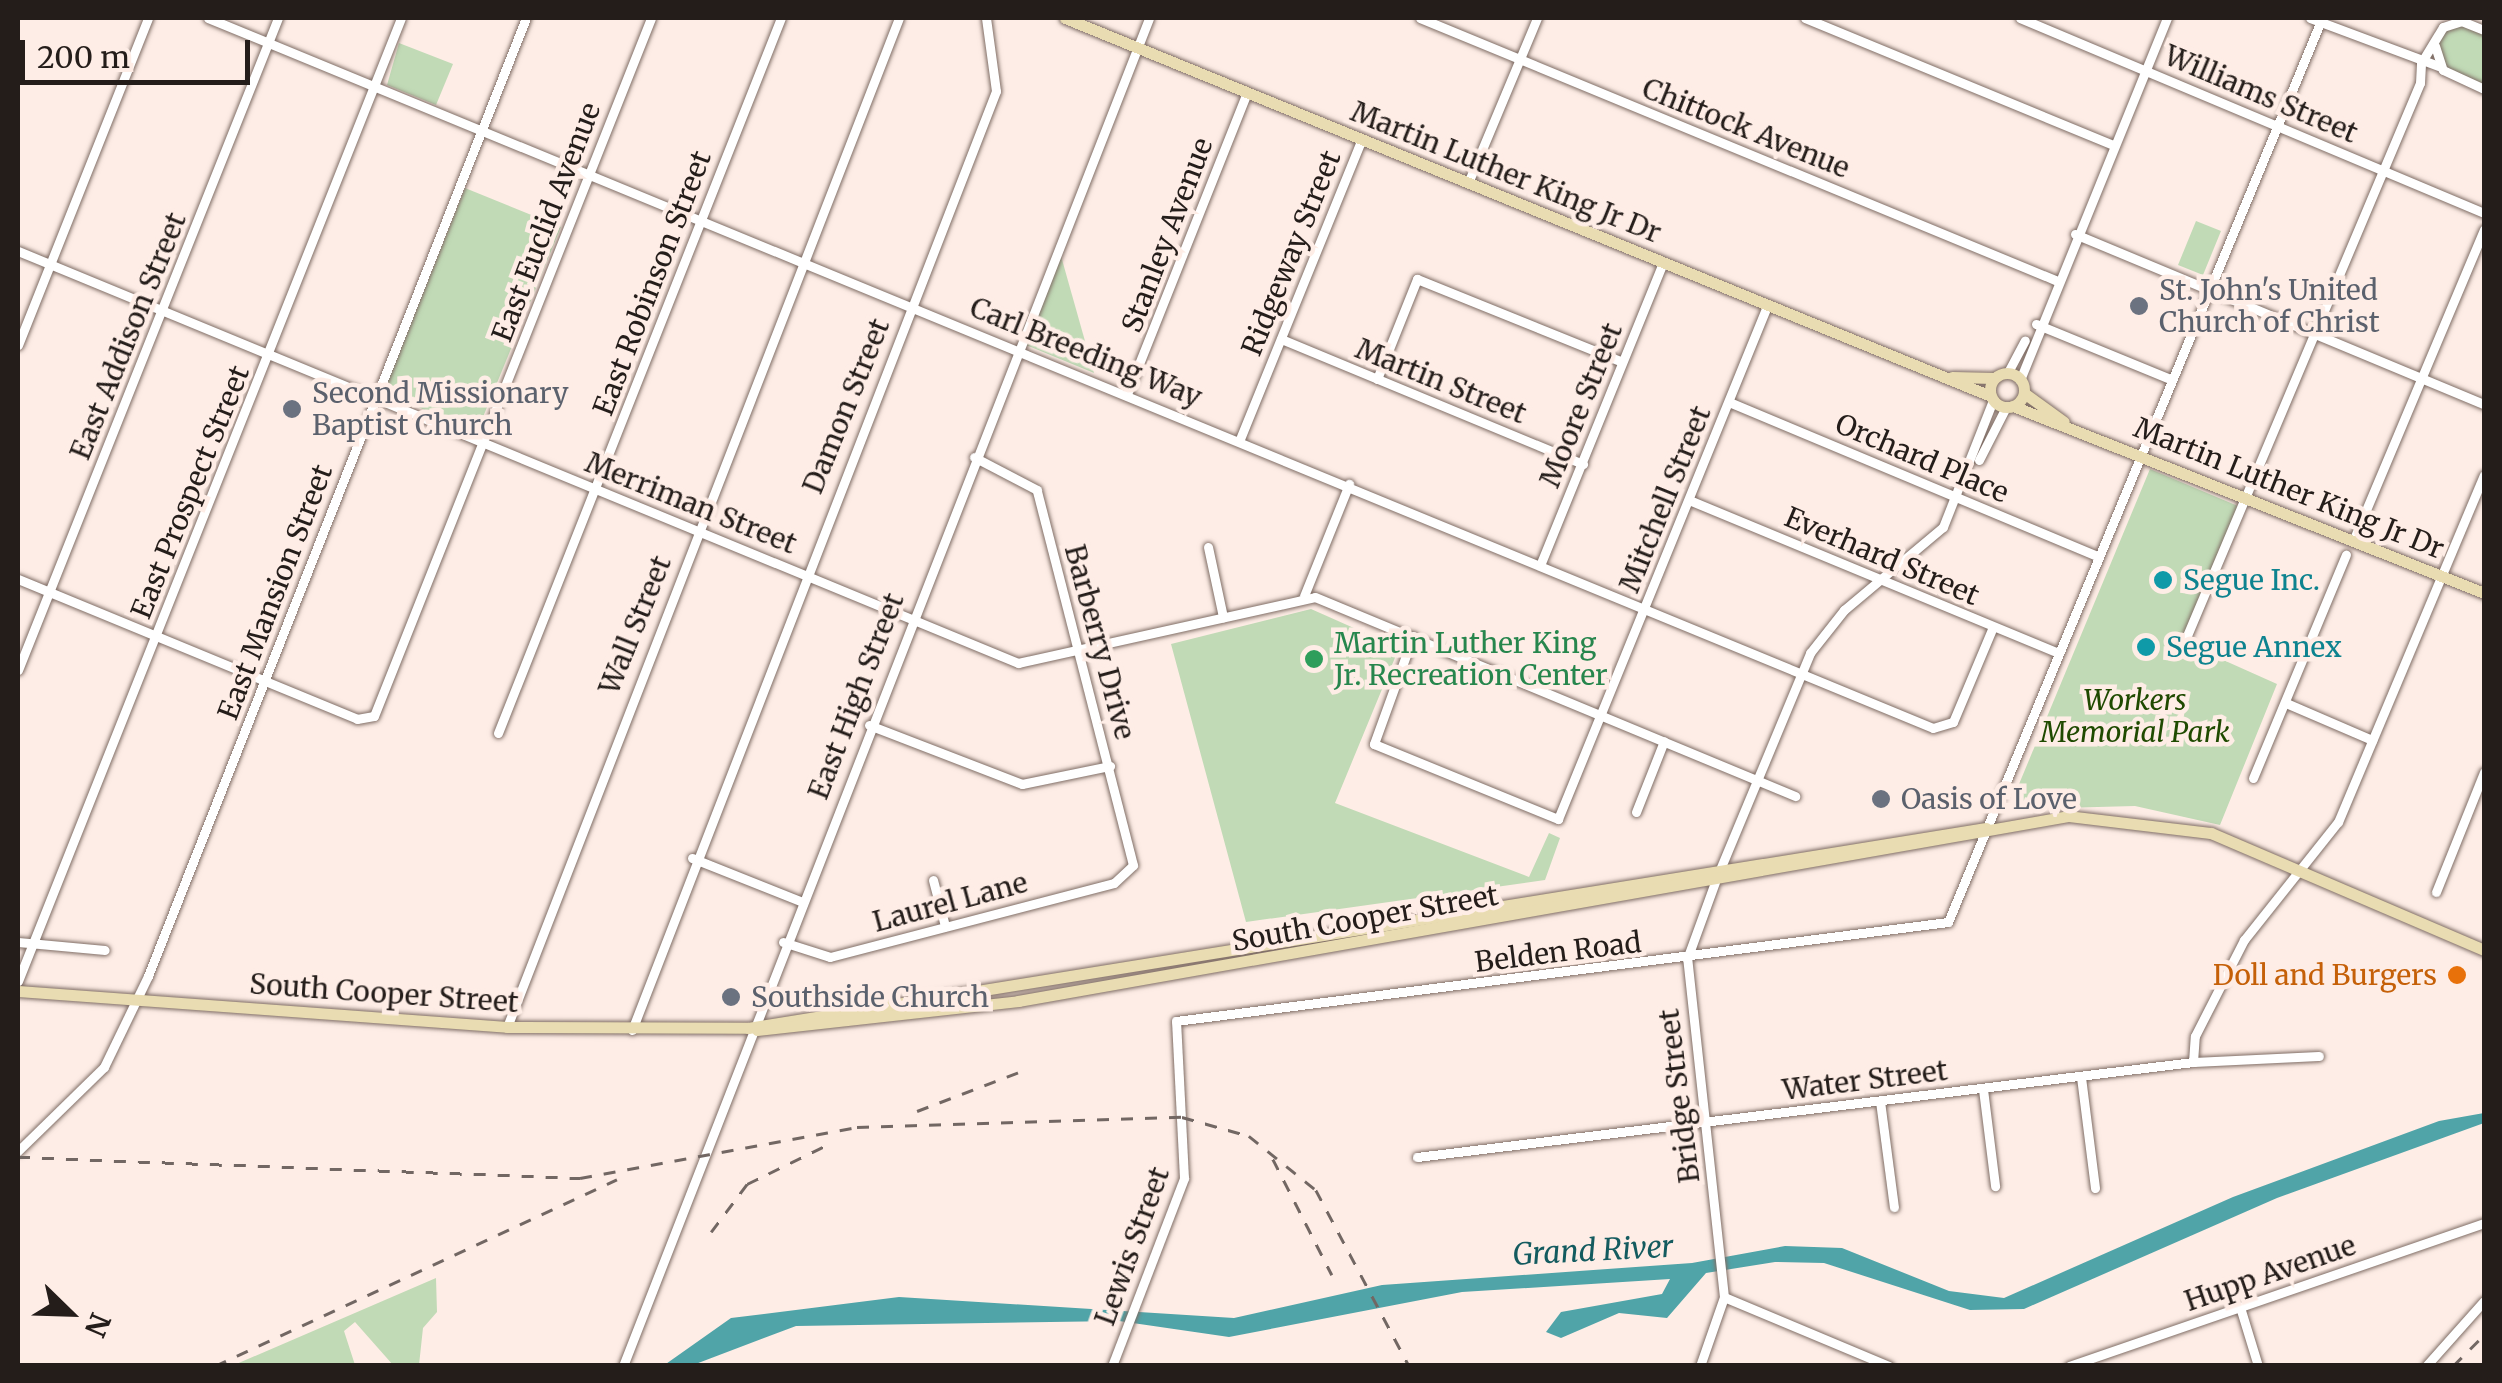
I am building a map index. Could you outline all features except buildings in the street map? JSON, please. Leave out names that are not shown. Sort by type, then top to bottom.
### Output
[{"type":"main road","name":"Martin Luther King Jr Dr","points":[[1065,18],[2009,406],[2484,593]]},
{"type":"main road","name":"Martin Luther King Jr Dr","points":[[1929,372],[2020,380]]},
{"type":"main road","points":[[1992,398],[2001,376]]},
{"type":"main road","points":[[2009,406],[2024,393],[2020,380]]},
{"type":"main road","name":"Martin Luther King Jr Dr","points":[[2024,393],[2075,430]]},
{"type":"main road","name":"South Cooper Street","points":[[748,1028],[1720,867],[2068,816],[2153,820],[2302,870],[2484,950]]},
{"type":"main road","name":"South Cooper Street","points":[[18,992],[507,1028],[632,1032],[919,1017],[1715,882],[1986,828]]},
{"type":"main road","points":[[1715,882],[1720,867]]},
{"type":"street","points":[[18,345],[148,18]]},
{"type":"street","name":"Carl Breeding Way","points":[[208,18],[1946,729],[1992,627]]},
{"type":"street","name":"East Addison Street","points":[[18,670],[278,18]]},
{"type":"street","name":"East Prospect Street","points":[[18,981],[401,18]]},
{"type":"street","name":"East Mansion Street","points":[[18,1151],[104,1066],[264,682],[526,18]]},
{"type":"street","name":"East Euclid Avenue","points":[[264,682],[369,719],[484,442],[650,18]]},
{"type":"street","name":"East Robinson Street","points":[[498,733],[781,18]]},
{"type":"street","name":"Wall Street","points":[[507,1028],[899,18]]},
{"type":"street","name":"Damon Street","points":[[632,1032],[692,858],[996,91],[986,18]]},
{"type":"street","name":"East High Street","points":[[623,1366],[748,1028],[1149,18]]},
{"type":"street","name":"Chittock Avenue","points":[[1420,18],[2055,280]]},
{"type":"street","points":[[1468,183],[1538,18]]},
{"type":"street","points":[[1804,18],[2113,145]]},
{"type":"street","name":"Williams Street","points":[[2020,18],[2484,213]]},
{"type":"street","points":[[2020,380],[2031,335],[2167,18]]},
{"type":"street","points":[[2186,638],[2384,170],[2420,64],[2435,44],[2444,18]]},
{"type":"street","points":[[1986,828],[2278,124],[2317,19],[2484,89]]},
{"type":"street","points":[[2441,30],[2458,19],[2484,30]]},
{"type":"street","points":[[2435,44],[2441,68]]},
{"type":"street","name":"Stanley Avenue","points":[[1127,394],[1247,92]]},
{"type":"street","name":"Ridgeway Street","points":[[1240,439],[1362,139]]},
{"type":"street","points":[[2353,541],[2484,229]]},
{"type":"street","points":[[2074,234],[2484,404]]},
{"type":"street","name":"Merriman Street","points":[[18,251],[1018,663],[1080,654],[1304,596]]},
{"type":"street","name":"Moore Street","points":[[1541,563],[1663,263]]},
{"type":"street","points":[[1377,379],[1417,279],[1622,362]]},
{"type":"street","name":"Mitchell Street","points":[[1412,636],[1373,741],[1558,819],[1767,306]]},
{"type":"street","points":[[2036,324],[2170,379]]},
{"type":"street","points":[[2001,376],[2031,335]]},
{"type":"street","name":"Martin Street","points":[[1281,339],[1582,464]]},
{"type":"street","points":[[1972,470],[1992,398]]},
{"type":"street","name":"Orchard Place","points":[[1728,402],[2097,556]]},
{"type":"street","points":[[1720,867],[1800,672],[1830,624],[1936,536],[2009,406]]},
{"type":"street","name":"Barberry Drive","points":[[974,457],[1037,490],[1133,850],[1128,874]]},
{"type":"street","points":[[2193,1062],[2195,1036],[2238,948],[2333,831],[2484,475]]},
{"type":"street","points":[[1348,484],[1304,596],[1412,636],[1795,796]]},
{"type":"street","name":"Everhard Street","points":[[1689,500],[2058,653]]},
{"type":"street","points":[[1208,547],[1223,617]]},
{"type":"street","points":[[2253,778],[2346,555]]},
{"type":"street","points":[[18,579],[264,682]]},
{"type":"street","points":[[2286,703],[2372,740]]},
{"type":"street","points":[[869,724],[1022,784],[1110,766]]},
{"type":"street","points":[[1636,812],[1664,741]]},
{"type":"street","points":[[2436,892],[2484,772]]},
{"type":"street","name":"Belden Road","points":[[1176,1021],[1944,926],[1986,828]]},
{"type":"street","points":[[692,858],[800,902]]},
{"type":"street","name":"Laurel Lane","points":[[784,942],[830,957],[1128,874]]},
{"type":"street","points":[[933,880],[945,926]]},
{"type":"street","name":"Bridge Street","points":[[1700,1366],[1724,1298],[1687,959],[1715,882]]},
{"type":"street","points":[[18,942],[32,948],[105,950]]},
{"type":"street","name":"Lewis Street","points":[[1112,1366],[1186,1165],[1176,1021]]},
{"type":"street","name":"Water Street","points":[[1417,1157],[2193,1062],[2318,1056]]},
{"type":"street","points":[[2081,1077],[2095,1188]]},
{"type":"street","points":[[1983,1089],[1995,1186]]},
{"type":"street","points":[[1880,1101],[1894,1207]]},
{"type":"street","name":"Hupp Avenue","points":[[2070,1366],[2484,1223]]},
{"type":"street","points":[[1724,1298],[1889,1366]]},
{"type":"street","points":[[2426,1366],[2484,1301]]},
{"type":"street","points":[[2240,1307],[2258,1366]]},
{"type":"green space","points":[[2452,21],[2484,30],[2484,89],[2450,74],[2435,49]]},
{"type":"green space","points":[[399,43],[453,64],[436,105],[387,85]]},
{"type":"green space","points":[[465,188],[561,227],[476,434],[384,391]]},
{"type":"green space","points":[[2196,221],[2221,231],[2203,275],[2178,265]]},
{"type":"green space","points":[[1061,256],[1094,373],[1026,345]]},
{"type":"green space","name":"Workers Memorial Park","points":[[2150,469],[2238,506],[2183,642],[2277,684],[2220,825],[2135,806],[2018,809],[2012,801]]},
{"type":"green space","points":[[1311,609],[1399,648],[1335,803],[1529,877],[1549,833],[1560,838],[1545,880],[1246,922],[1171,644]]},
{"type":"green space","points":[[436,1278],[437,1312],[423,1328],[419,1365],[393,1365],[355,1322],[344,1331],[355,1365],[234,1365]]},
{"type":"water","name":"Grand River","points":[[2484,1113],[2484,1123],[2277,1198],[2024,1309],[1970,1310],[1824,1263],[1775,1262],[1706,1273],[1667,1318],[1619,1313],[1561,1338],[1546,1332],[1561,1312],[1662,1294],[1670,1279],[1462,1292],[1229,1337],[1119,1321],[796,1326],[693,1365],[663,1366],[731,1318],[899,1297],[1234,1318],[1382,1285],[1692,1263],[1785,1246],[1842,1248],[1949,1291],[2004,1298],[2233,1197],[2439,1121]]},
{"type":"railway","points":[[917,1111],[1019,1072]]},
{"type":"railway","points":[[18,1157],[580,1178],[857,1127],[1182,1117],[1249,1136],[1316,1190],[1409,1366]]},
{"type":"railway","points":[[711,1232],[747,1184],[827,1145]]},
{"type":"railway","points":[[1273,1159],[1332,1275]]},
{"type":"railway","points":[[215,1366],[617,1179]]},
{"type":"railway","points":[[2453,1366],[2484,1335]]},
{"type":"place","name":"St. John's United Church of Christ","points":[[2139,306]]},
{"type":"place","name":"Second Missionary Baptist Church","points":[[292,409]]},
{"type":"place","name":"Segue Inc.","points":[[2163,580]]},
{"type":"place","name":"Segue Annex","points":[[2146,647]]},
{"type":"place","name":"Martin Luther King Jr. Recreation Center","points":[[1314,659]]},
{"type":"place","name":"Oasis of Love","points":[[1881,799]]},
{"type":"place","name":"Doll and Burgers","points":[[2457,975]]},
{"type":"place","name":"Southside Church","points":[[731,997]]}]
